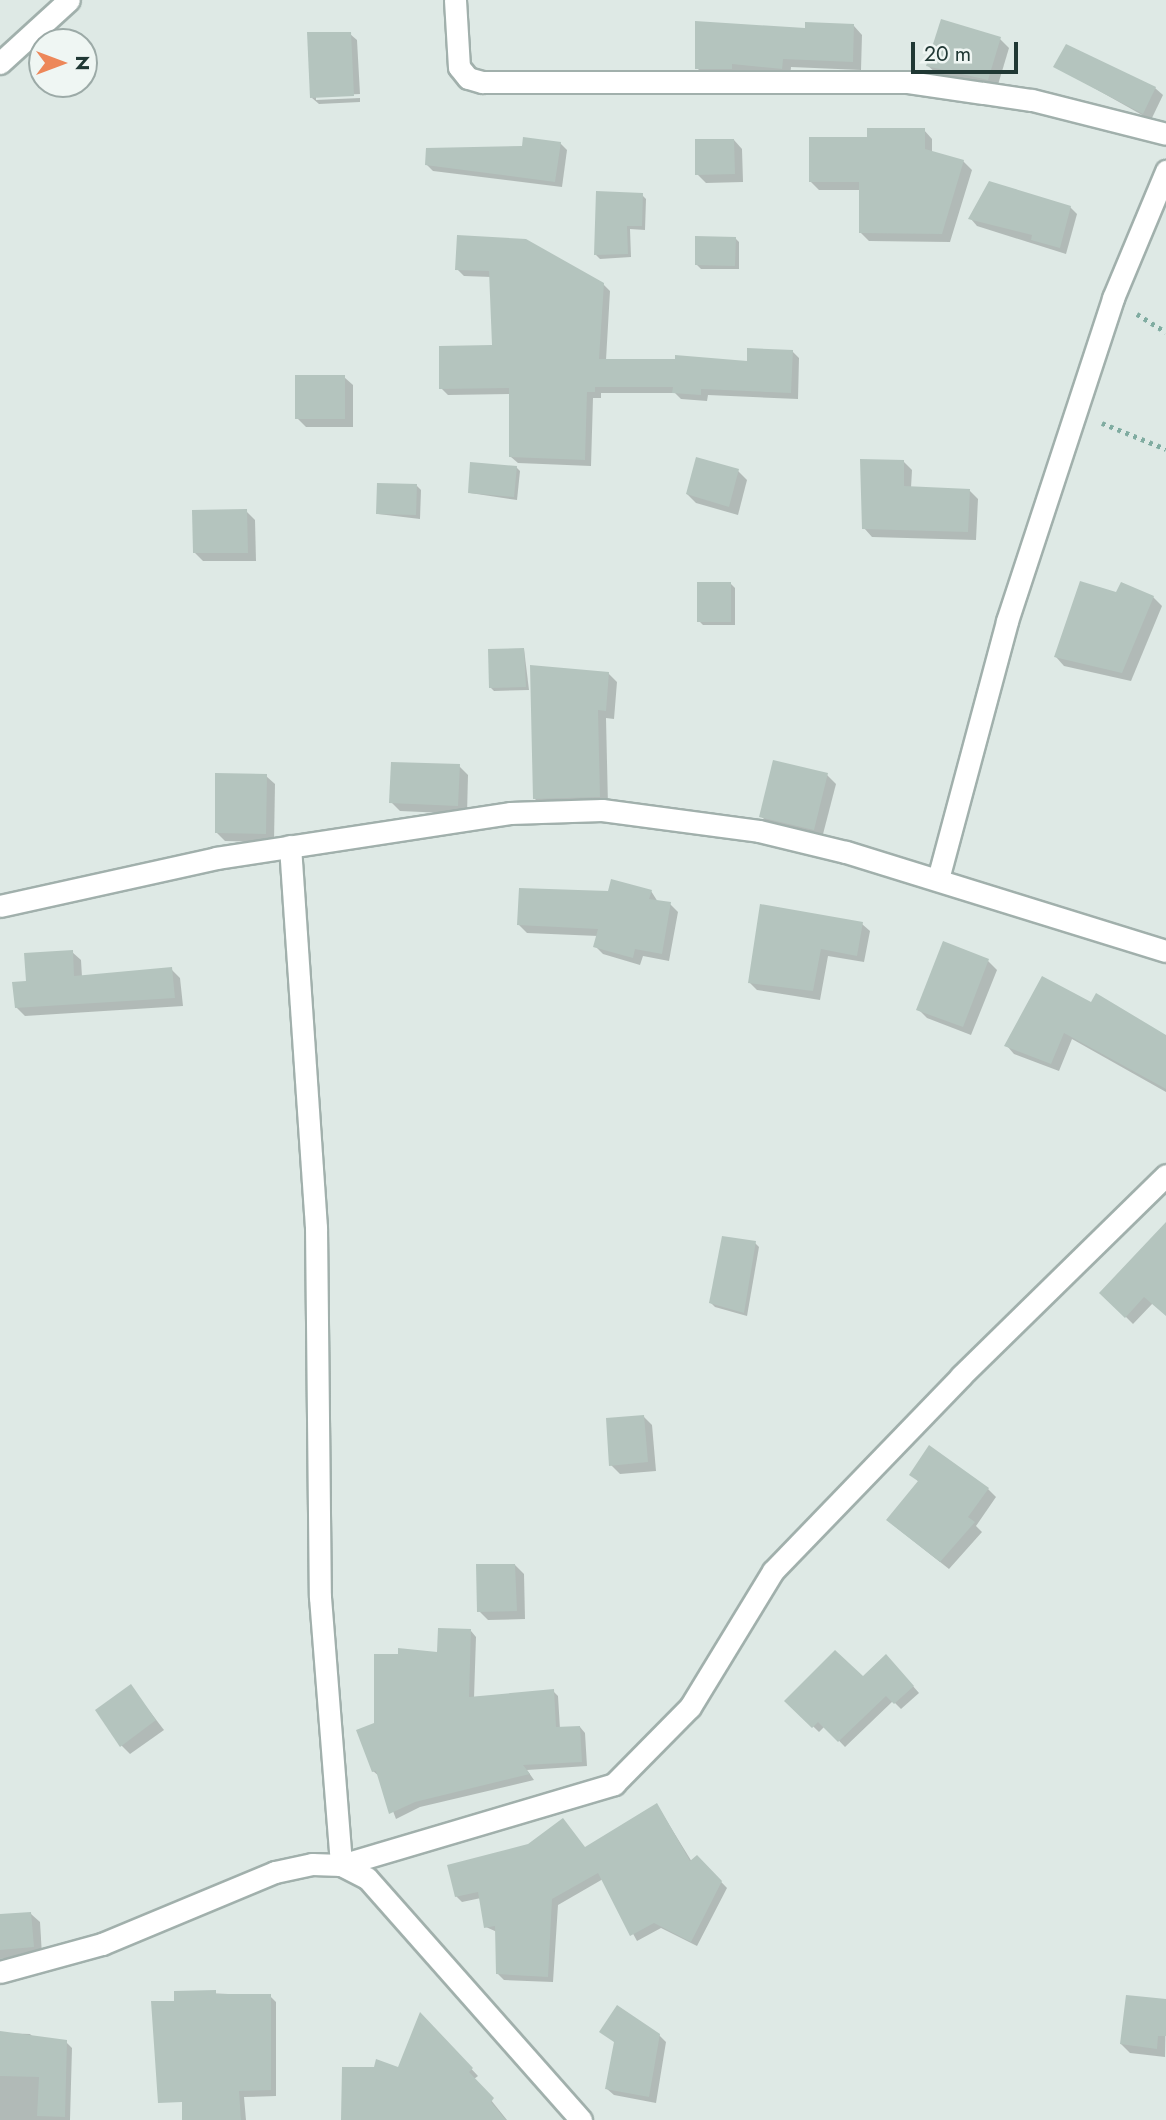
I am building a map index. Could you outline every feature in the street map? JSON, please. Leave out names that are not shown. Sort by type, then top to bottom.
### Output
[{"type":"street","points":[[0,63],[69,0]]},
{"type":"street","points":[[455,0],[459,67],[468,78],[482,82],[908,82],[1032,100],[1166,134]]},
{"type":"street","points":[[938,878],[1007,621],[1129,255],[1166,171]]},
{"type":"street","points":[[0,906],[216,858],[289,846],[510,813],[602,810],[759,831],[938,878],[1166,951]]},
{"type":"street","points":[[289,846],[316,1227],[320,1597],[341,1865]]},
{"type":"street","points":[[0,1972],[102,1944],[275,1872],[312,1864],[341,1865],[498,1822],[614,1784],[690,1707],[773,1571],[961,1376],[1166,1175]]},
{"type":"street","points":[[341,1865],[367,1878],[581,2120]]},
{"type":"path","points":[[1076,412],[1166,449]]},
{"type":"building","points":[[941,19],[1001,37],[988,80],[926,66]]},
{"type":"building","points":[[695,21],[805,28],[805,22],[854,24],[853,62],[783,59],[782,69],[732,64],[732,69],[695,69]]},
{"type":"building","points":[[307,32],[351,32],[354,96],[310,98]]},
{"type":"building","points":[[1066,44],[1156,87],[1143,114],[1053,67]]},
{"type":"building","points":[[867,128],[925,128],[925,149],[964,160],[942,234],[859,233],[859,182],[809,182],[809,137],[867,137]]},
{"type":"building","points":[[523,137],[561,142],[555,182],[425,165],[426,148],[522,146]]},
{"type":"building","points":[[695,139],[734,139],[735,174],[695,175]]},
{"type":"building","points":[[989,181],[1071,206],[1060,248],[1031,240],[1032,235],[968,219]]},
{"type":"building","points":[[596,191],[643,193],[642,226],[627,226],[628,254],[594,255]]},
{"type":"building","points":[[457,235],[526,239],[604,283],[599,359],[675,359],[675,355],[747,361],[747,348],[793,350],[791,393],[701,389],[701,395],[672,393],[673,387],[595,387],[595,392],[587,392],[585,460],[509,457],[509,388],[439,389],[439,346],[492,345],[489,271],[455,270]]},
{"type":"building","points":[[695,236],[736,237],[735,266],[695,265]]},
{"type":"building","points":[[295,375],[345,375],[345,419],[295,419]]},
{"type":"building","points":[[696,457],[739,469],[729,507],[686,494]]},
{"type":"building","points":[[860,459],[904,460],[904,486],[970,489],[968,532],[862,529]]},
{"type":"building","points":[[470,462],[517,466],[514,497],[468,493]]},
{"type":"building","points":[[377,483],[417,484],[416,515],[376,514]]},
{"type":"building","points":[[247,509],[248,553],[193,553],[192,510]]},
{"type":"building","points":[[1080,581],[1116,592],[1121,582],[1154,596],[1122,673],[1054,657]]},
{"type":"building","points":[[697,582],[731,582],[731,622],[697,622]]},
{"type":"building","points":[[524,648],[526,687],[489,688],[488,649]]},
{"type":"building","points":[[530,665],[609,672],[606,711],[598,710],[600,797],[533,799]]},
{"type":"building","points":[[773,760],[828,773],[814,830],[759,817]]},
{"type":"building","points":[[391,762],[460,764],[458,806],[389,803]]},
{"type":"building","points":[[215,773],[267,774],[266,834],[215,833]]},
{"type":"building","points":[[611,879],[652,890],[649,899],[671,902],[662,954],[635,949],[633,958],[593,947],[598,929],[517,925],[519,888],[608,891]]},
{"type":"building","points":[[760,904],[863,922],[857,956],[821,949],[813,991],[748,983]]},
{"type":"building","points":[[943,941],[989,959],[963,1027],[916,1010]]},
{"type":"building","points":[[73,950],[74,976],[172,967],[175,998],[15,1008],[12,982],[26,981],[24,953]]},
{"type":"building","points":[[1042,976],[1091,1002],[1096,993],[1166,1035],[1166,1089],[1064,1033],[1051,1064],[1004,1046]]},
{"type":"building","points":[[1166,1222],[1166,1316],[1144,1297],[1125,1318],[1099,1293]]},
{"type":"building","points":[[722,1236],[756,1241],[744,1313],[709,1303]]},
{"type":"building","points":[[644,1415],[648,1462],[609,1466],[606,1418]]},
{"type":"building","points":[[929,1445],[989,1488],[968,1517],[975,1522],[940,1562],[886,1520],[918,1481],[909,1475]]},
{"type":"building","points":[[476,1564],[515,1564],[517,1611],[477,1612]]},
{"type":"building","points":[[438,1628],[471,1629],[469,1697],[554,1689],[556,1727],[580,1726],[582,1762],[523,1765],[530,1774],[415,1802],[389,1814],[376,1771],[372,1772],[356,1730],[374,1723],[374,1654],[398,1654],[398,1648],[437,1652]]},
{"type":"building","points":[[835,1650],[863,1676],[886,1654],[914,1686],[894,1704],[886,1696],[838,1742],[818,1722],[812,1728],[784,1701]]},
{"type":"building","points":[[131,1684],[156,1720],[120,1747],[95,1710]]},
{"type":"building","points":[[657,1803],[690,1861],[697,1855],[722,1881],[691,1942],[654,1923],[630,1936],[598,1873],[552,1899],[548,1977],[496,1974],[495,1926],[484,1928],[478,1892],[455,1897],[447,1865],[528,1844],[563,1818],[585,1847]]},
{"type":"building","points":[[31,1912],[34,1947],[0,1950],[0,1914]]},
{"type":"building","points":[[216,1990],[216,1994],[271,1994],[271,2090],[239,2091],[241,2120],[182,2120],[182,2102],[158,2103],[151,2001],[174,2001],[174,1991]]},
{"type":"building","points":[[1126,1995],[1166,1999],[1166,2036],[1158,2036],[1157,2049],[1120,2044]]},
{"type":"building","points":[[617,2005],[660,2034],[649,2097],[605,2089],[614,2042],[599,2032]]},
{"type":"building","points":[[420,2012],[473,2068],[469,2072],[494,2098],[491,2102],[506,2120],[341,2120],[342,2067],[374,2067],[376,2059],[398,2067]]},
{"type":"building","points":[[0,2031],[67,2040],[65,2117],[37,2116],[39,2077],[0,2076]]}]
